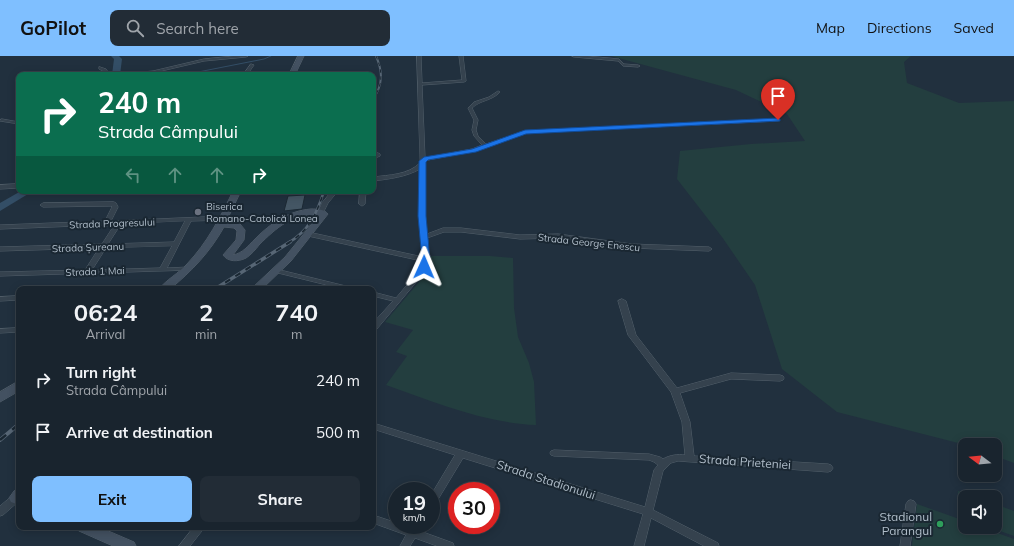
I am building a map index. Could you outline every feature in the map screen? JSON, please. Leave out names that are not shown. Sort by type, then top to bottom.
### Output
[{"type":"main road","points":[[293,72],[301,56]]},
{"type":"main road","points":[[168,286],[189,269],[207,249],[224,221],[236,194]]},
{"type":"main road","points":[[224,221],[237,226],[241,230],[240,240],[228,255],[231,258],[238,258],[243,256],[275,225],[288,216],[295,213],[321,212],[324,214],[324,216],[276,271],[259,286]]},
{"type":"main road","points":[[0,398],[16,387]]},
{"type":"main road","points":[[91,530],[128,546]]},
{"type":"street","points":[[144,72],[174,68],[204,60],[246,56]]},
{"type":"street","points":[[376,324],[420,274],[426,258],[423,237],[419,56]]},
{"type":"street","points":[[420,84],[459,82],[465,79],[461,56]]},
{"type":"street","points":[[574,56],[619,60],[623,65],[638,66]]},
{"type":"street","points":[[247,72],[252,65]]},
{"type":"street","points":[[100,68],[106,72]]},
{"type":"street","points":[[172,72],[174,68]]},
{"type":"street","points":[[485,146],[476,136],[474,130],[476,120],[470,108],[476,103],[491,98],[498,92]]},
{"type":"street","points":[[2,120],[16,122]]},
{"type":"street","points":[[376,178],[409,172],[420,167],[422,161],[426,159],[469,151],[525,132],[778,120]]},
{"type":"street","points":[[0,187],[16,186]]},
{"type":"street","points":[[321,212],[325,203],[332,194]]},
{"type":"street","points":[[362,204],[363,194]]},
{"type":"street","points":[[43,205],[114,204],[115,207],[106,224]]},
{"type":"street","points":[[163,269],[189,220]]},
{"type":"street","name":"Strada Progresului","points":[[0,227],[189,220],[224,221]]},
{"type":"street","points":[[87,272],[119,223]]},
{"type":"street","name":"Strada George Enescu","points":[[423,237],[443,230],[461,230],[520,237],[558,236],[644,247],[709,249]]},
{"type":"street","points":[[308,234],[426,258]]},
{"type":"street","name":"Strada Șureanu","points":[[0,249],[176,244]]},
{"type":"street","name":"Strada 1 Mai","points":[[0,274],[189,269]]},
{"type":"street","points":[[276,271],[339,286]]},
{"type":"street","points":[[376,295],[397,300]]},
{"type":"street","points":[[0,299],[16,298]]},
{"type":"street","points":[[622,301],[632,335],[675,391],[686,422],[690,459]]},
{"type":"street","points":[[0,331],[16,330]]},
{"type":"street","points":[[675,391],[731,376],[780,378]]},
{"type":"street","name":"Strada Stadionului","points":[[376,427],[649,512],[714,546]]},
{"type":"street","points":[[440,487],[460,453]]},
{"type":"street","points":[[554,454],[627,455],[657,459],[663,464],[654,487],[649,512],[639,546]]},
{"type":"street","name":"Strada Prieteniei","points":[[663,464],[668,460],[690,459],[828,468]]},
{"type":"street","points":[[0,512],[16,499]]},
{"type":"street","points":[[905,546],[911,504]]},
{"type":"street","points":[[376,520],[388,523]]},
{"type":"street","points":[[184,546],[197,530]]},
{"type":"street","points":[[405,546],[412,534]]},
{"type":"street","points":[[425,534],[449,546]]},
{"type":"green space","points":[[611,56],[911,56],[904,62],[907,83],[959,103],[1014,101],[1014,463],[1002,459],[1002,438],[958,438],[958,443],[837,412],[782,369],[755,285],[722,237],[677,179],[680,151],[751,144],[805,141],[787,114],[736,90]]},
{"type":"green space","points":[[431,256],[490,256],[513,258],[514,308],[518,337],[529,363],[534,382],[536,425],[498,420],[460,411],[386,385],[407,356],[396,352],[413,330],[385,322],[425,275]]},
{"type":"green space","points":[[958,491],[958,515],[957,515]]},
{"type":"green space","name":"Stadionul Parangul","points":[[917,504],[958,519],[958,534],[1000,534],[1014,539],[1014,546],[912,546]]},
{"type":"green space","points":[[1002,507],[1014,511],[1014,536],[1002,532]]},
{"type":"building","points":[[305,195],[302,209],[284,211],[288,196]]},
{"type":"waterway","points":[[115,56],[118,59],[116,72]]},
{"type":"waterway","points":[[198,72],[264,59],[271,56]]},
{"type":"waterway","points":[[0,208],[23,194]]},
{"type":"railway","points":[[376,56],[380,68],[381,78],[379,89],[376,94]]},
{"type":"railway","points":[[288,243],[302,233],[307,227],[315,214],[323,194]]},
{"type":"railway","points":[[220,286],[290,242]]},
{"type":"railway","points":[[0,440],[16,427]]},
{"type":"place","name":"Biserica Romano-Catolică Lonea","points":[[198,212]]},
{"type":"place","name":"Stadionul Parangul","points":[[940,524]]},
{"type":"route","points":[[424,267],[426,260],[422,216],[422,161],[426,159],[474,150],[525,132],[778,120]]}]
